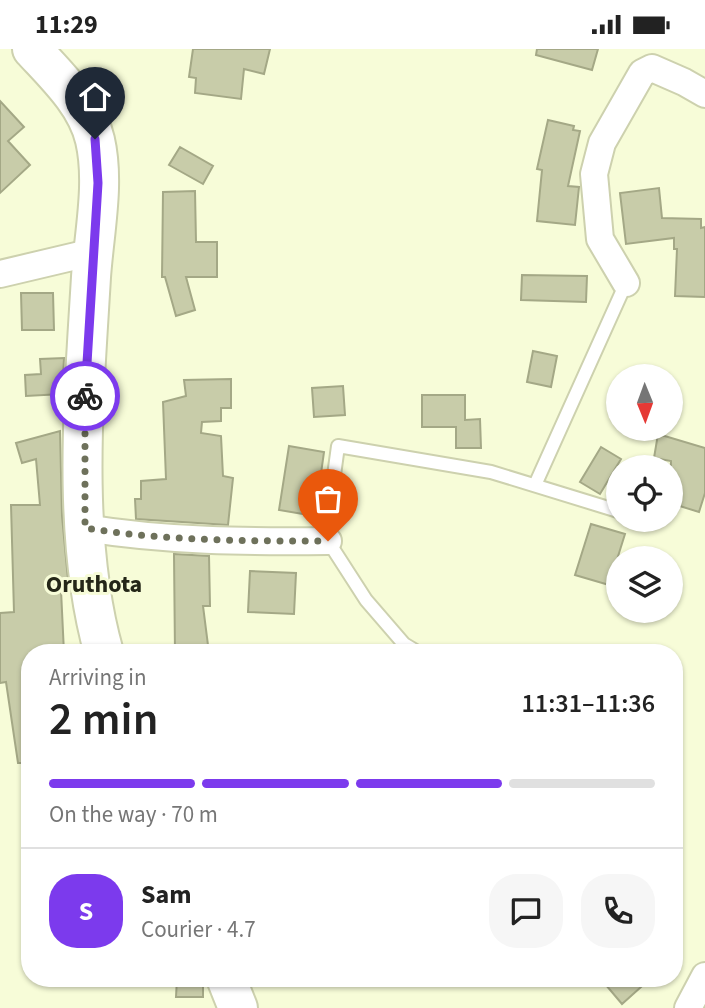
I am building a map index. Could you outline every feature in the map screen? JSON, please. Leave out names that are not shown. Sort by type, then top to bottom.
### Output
[{"type":"main road","points":[[32,49],[77,102],[89,121],[95,139],[98,183],[85,389],[85,528],[101,644]]},
{"type":"main road","points":[[230,987],[238,1008]]},
{"type":"street","points":[[626,283],[600,239],[594,174],[603,143],[642,73],[652,68],[705,94]]},
{"type":"street","points":[[0,274],[93,252]]},
{"type":"street","points":[[85,528],[121,534],[232,541],[328,541]]},
{"type":"street","points":[[688,1008],[705,976]]},
{"type":"lane","points":[[535,485],[626,283]]},
{"type":"lane","points":[[404,644],[366,600],[328,541],[328,512],[338,446],[491,472],[606,507]]},
{"type":"building","points":[[193,49],[270,49],[264,74],[244,69],[241,99],[195,93],[196,78],[189,77]]},
{"type":"building","points":[[537,49],[598,49],[592,70],[536,55]]},
{"type":"building","points":[[0,101],[24,127],[8,141],[30,165],[0,193]]},
{"type":"building","points":[[548,120],[574,126],[573,130],[580,131],[568,186],[579,187],[575,225],[537,221],[542,170],[537,169]]},
{"type":"building","points":[[180,147],[213,166],[203,184],[169,165]]},
{"type":"building","points":[[659,188],[662,218],[701,219],[701,228],[705,227],[705,297],[675,296],[677,249],[674,249],[674,238],[626,244],[620,193]]},
{"type":"building","points":[[195,191],[196,242],[217,242],[217,277],[186,277],[195,310],[176,316],[165,277],[162,277],[163,192]]},
{"type":"building","points":[[522,275],[587,276],[586,302],[521,300]]},
{"type":"building","points":[[21,293],[53,293],[54,330],[22,330]]},
{"type":"building","points":[[533,351],[557,356],[551,387],[527,382]]},
{"type":"building","points":[[64,358],[62,394],[26,396],[25,375],[41,374],[40,359]]},
{"type":"building","points":[[231,379],[231,408],[221,408],[221,421],[202,422],[201,433],[221,436],[223,476],[233,478],[228,525],[136,519],[135,499],[141,499],[141,481],[166,479],[163,402],[186,396],[184,380]]},
{"type":"building","points":[[343,386],[345,415],[314,417],[312,388]]},
{"type":"building","points":[[422,395],[465,395],[465,420],[480,419],[481,448],[456,448],[456,427],[422,427]]},
{"type":"building","points":[[60,431],[62,516],[69,590],[61,590],[64,644],[21,644],[21,763],[18,763],[6,682],[0,683],[0,613],[14,612],[11,505],[40,505],[36,459],[22,463],[16,443]]},
{"type":"building","points":[[657,441],[682,441],[705,448],[705,493],[699,512],[683,507],[683,455],[654,455]]},
{"type":"building","points":[[289,446],[324,452],[315,516],[279,510]]},
{"type":"building","points":[[601,447],[614,455],[606,455],[606,484],[600,494],[580,482]]},
{"type":"building","points":[[591,524],[606,528],[606,532],[625,534],[621,546],[606,546],[606,584],[575,575]]},
{"type":"building","points":[[174,554],[209,556],[210,606],[203,606],[208,644],[175,644]]},
{"type":"building","points":[[250,571],[296,573],[294,614],[248,612]]},
{"type":"building","points":[[177,987],[203,987],[203,997],[176,997]]},
{"type":"building","points":[[608,987],[641,987],[622,1004]]},
{"type":"way so far","points":[[85,396],[85,528],[121,534],[232,541],[328,541]]},
{"type":"district","name":"Oruthota","points":[[94,584]]},
{"type":"route","points":[[85,396],[98,183],[95,139]]}]
